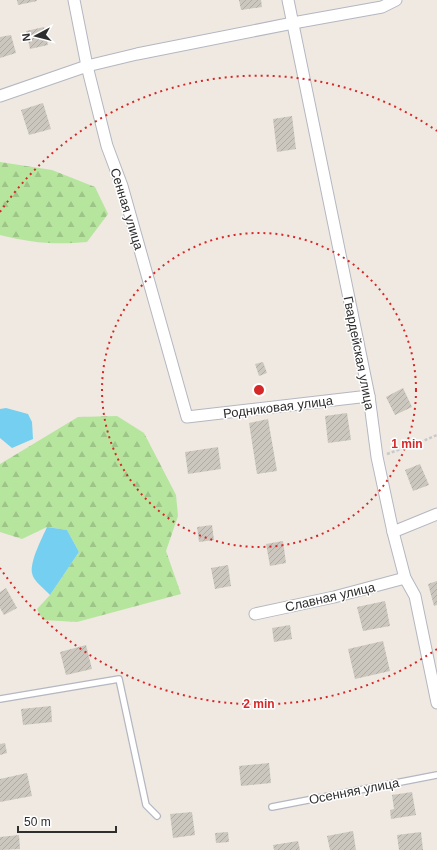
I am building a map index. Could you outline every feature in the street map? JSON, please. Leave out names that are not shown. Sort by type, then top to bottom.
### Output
[{"type":"street","name":"Сенная улица","points":[[74,0],[87,66],[107,146],[124,194],[187,417]]},
{"type":"street","name":"Гвардейская улица","points":[[288,0],[369,396],[377,457],[393,532],[405,578],[415,596],[437,703]]},
{"type":"street","points":[[0,96],[87,66],[293,23],[382,7],[396,0]]},
{"type":"street","name":"Родниковая улица","points":[[187,417],[369,396]]},
{"type":"street","points":[[393,532],[437,514]]},
{"type":"street","name":"Славная улица","points":[[255,614],[334,597],[405,578]]},
{"type":"lane","points":[[0,699],[119,679],[146,805],[157,816]]},
{"type":"lane","name":"Осенняя улица","points":[[272,807],[437,775]]},
{"type":"path","points":[[377,457],[437,435]]},
{"type":"green space","points":[[0,162],[52,170],[95,187],[108,214],[87,242],[43,243],[0,235]]},
{"type":"green space","points":[[117,416],[144,433],[176,495],[178,516],[166,551],[181,594],[77,622],[43,620],[37,609],[50,595],[79,552],[67,530],[47,527],[22,539],[0,532],[0,464],[78,417]]},
{"type":"water","points":[[6,408],[28,414],[32,422],[33,439],[12,448],[0,438],[0,409]]},
{"type":"water","points":[[47,527],[67,530],[79,552],[50,595],[37,582],[32,573],[33,562]]},
{"type":"building","points":[[17,0],[37,0],[37,1],[18,5]]},
{"type":"building","points":[[239,0],[261,0],[262,7],[241,10]]},
{"type":"building","points":[[44,27],[48,45],[30,49],[26,31]]},
{"type":"building","points":[[11,35],[16,53],[0,58],[0,37]]},
{"type":"building","points":[[43,103],[51,129],[29,135],[21,110]]},
{"type":"building","points":[[292,116],[296,149],[277,152],[273,119]]},
{"type":"building","points":[[263,362],[267,373],[259,376],[255,364]]},
{"type":"building","points":[[403,388],[412,407],[395,415],[386,397]]},
{"type":"building","points":[[347,413],[351,440],[328,443],[325,416]]},
{"type":"building","points":[[268,419],[277,471],[257,474],[249,423]]},
{"type":"building","points":[[218,447],[221,469],[188,474],[185,452]]},
{"type":"building","points":[[420,464],[429,485],[413,491],[405,470]]},
{"type":"building","points":[[212,525],[214,540],[199,542],[197,527]]},
{"type":"building","points":[[283,541],[286,563],[270,566],[266,544]]},
{"type":"building","points":[[228,565],[231,586],[215,589],[211,568]]},
{"type":"building","points":[[437,581],[437,605],[434,606],[428,584]]},
{"type":"building","points":[[6,588],[17,608],[4,615],[0,608],[0,592]]},
{"type":"building","points":[[385,601],[390,626],[363,631],[357,607]]},
{"type":"building","points":[[290,625],[292,639],[274,642],[272,628]]},
{"type":"building","points":[[383,641],[390,671],[355,679],[348,649]]},
{"type":"building","points":[[86,645],[92,669],[66,675],[60,652]]},
{"type":"building","points":[[51,706],[52,722],[23,725],[21,709]]},
{"type":"building","points":[[5,743],[7,753],[0,755],[0,744]]},
{"type":"building","points":[[269,763],[271,783],[241,786],[239,766]]},
{"type":"building","points":[[27,773],[32,796],[0,802],[0,779]]},
{"type":"building","points":[[412,792],[416,815],[391,819],[390,810],[394,809],[392,795]]},
{"type":"building","points":[[192,812],[195,835],[173,838],[170,814]]},
{"type":"building","points":[[353,831],[356,850],[330,850],[327,836]]},
{"type":"building","points":[[228,832],[229,842],[216,843],[215,833]]},
{"type":"building","points":[[421,832],[423,850],[399,850],[397,835]]},
{"type":"building","points":[[19,835],[20,849],[0,850],[0,837]]},
{"type":"building","points":[[298,841],[300,850],[274,850],[273,845]]}]
